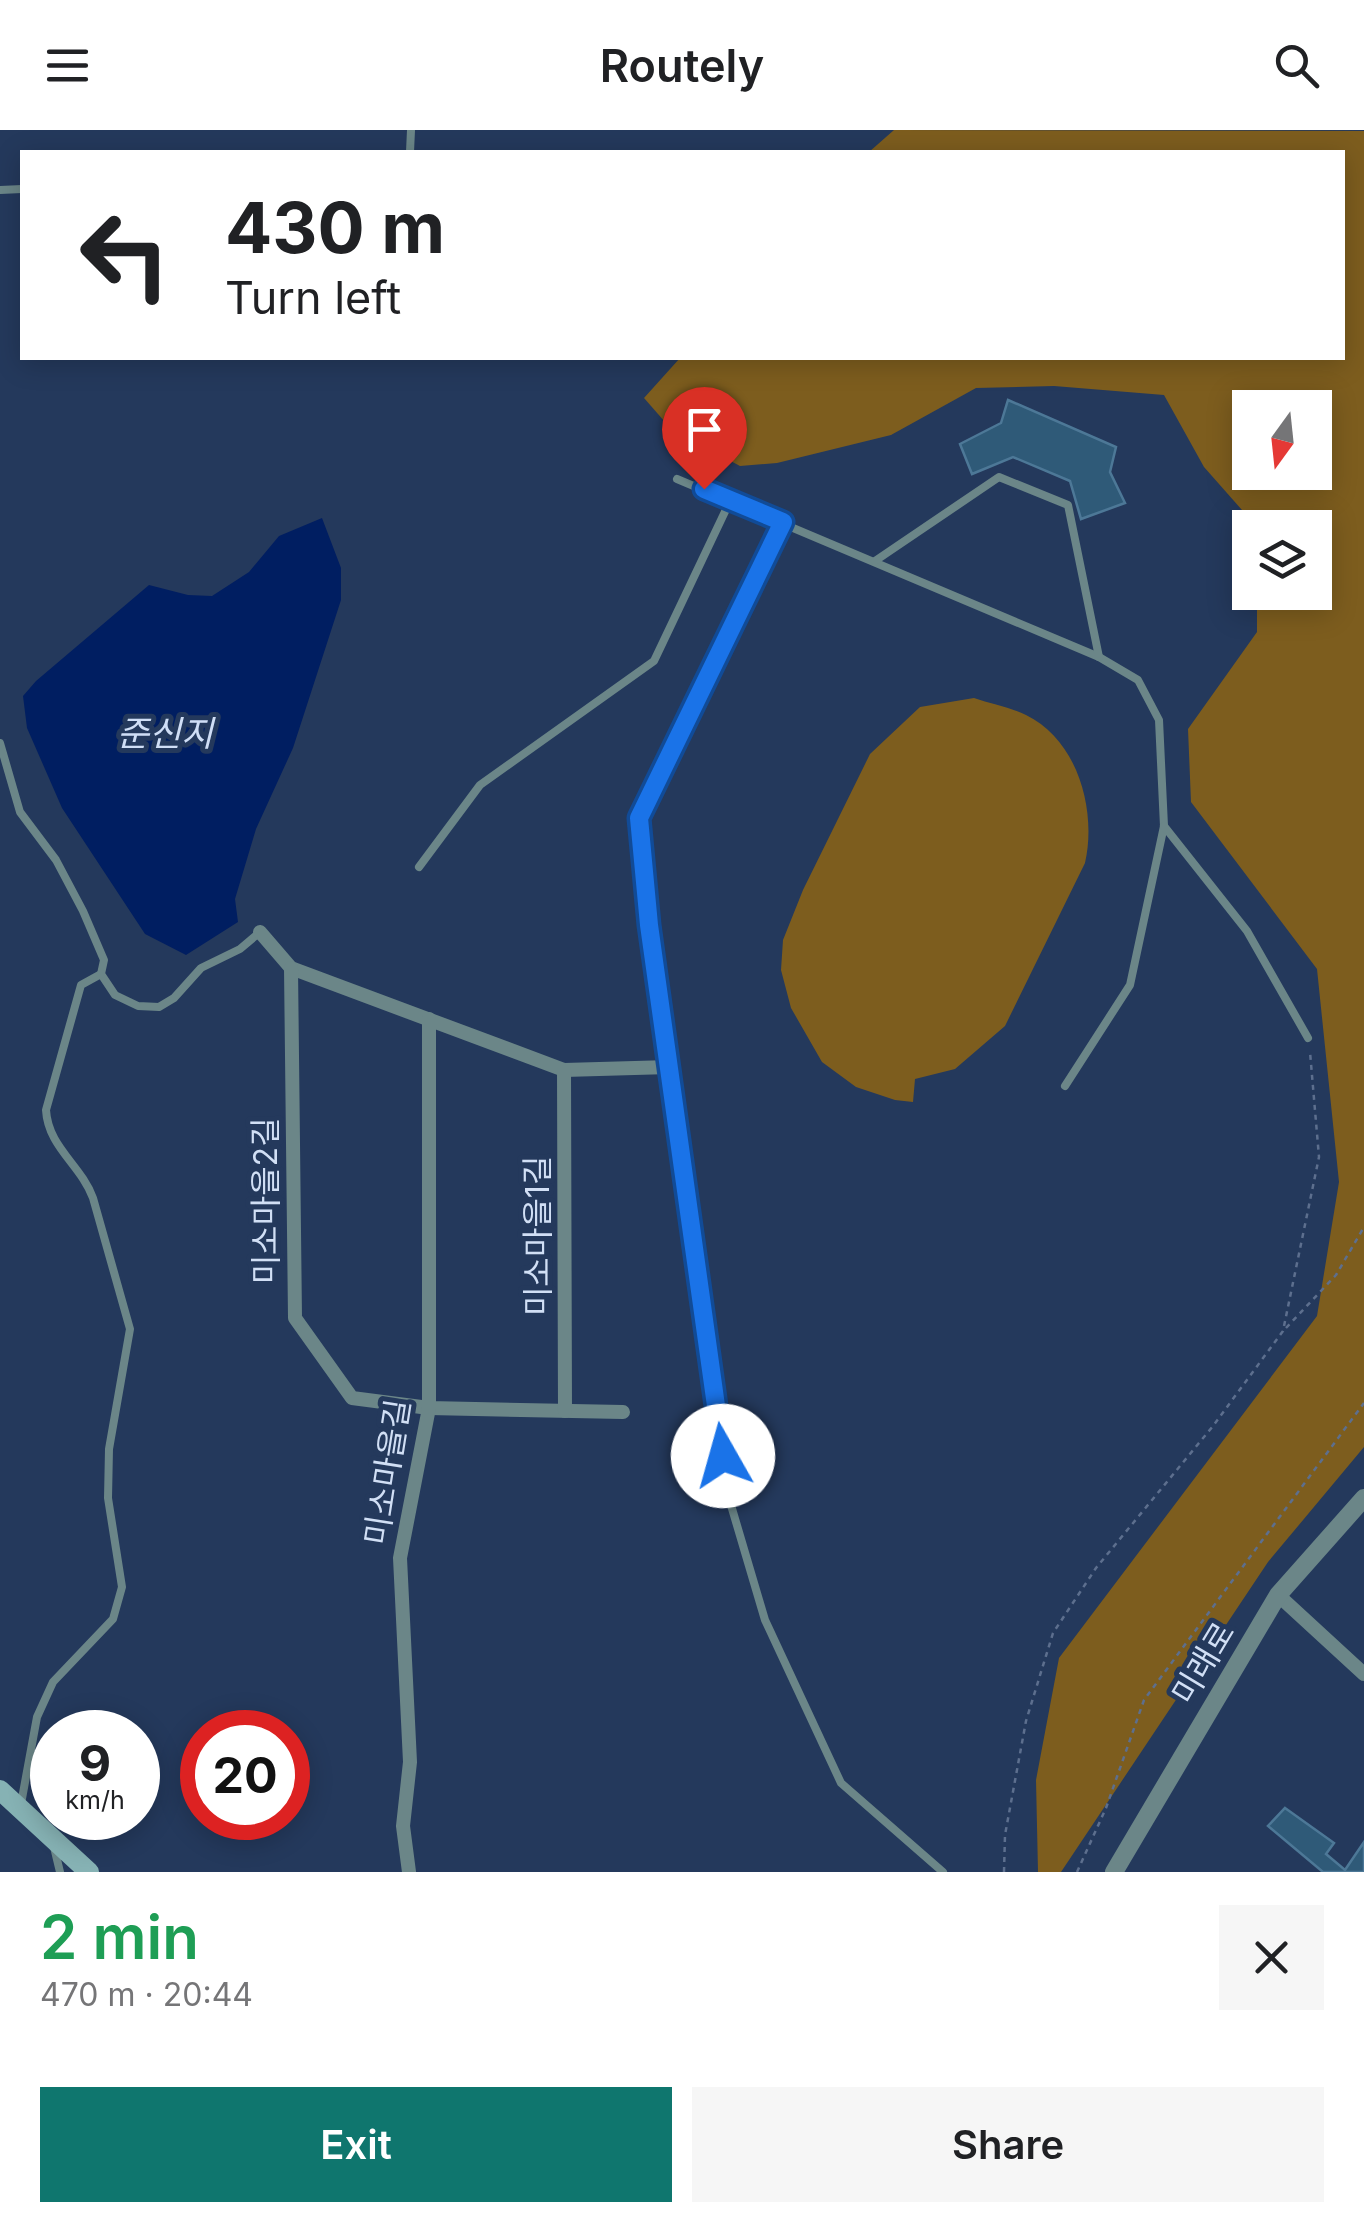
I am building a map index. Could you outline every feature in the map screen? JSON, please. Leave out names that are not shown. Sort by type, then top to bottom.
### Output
[{"type":"main road","points":[[0,1790],[30,1816]]},
{"type":"main road","points":[[56,1840],[89,1872]]},
{"type":"street","points":[[260,932],[291,968],[564,1070],[670,1068]]},
{"type":"street","name":"미소마을2길","points":[[291,968],[296,1318],[352,1398],[429,1408]]},
{"type":"street","name":"미소마을길","points":[[409,1872],[403,1837],[410,1762],[400,1558],[429,1408],[429,1020]]},
{"type":"street","name":"미소마을1길","points":[[564,1070],[565,1411]]},
{"type":"street","points":[[429,1408],[623,1412]]},
{"type":"street","name":"미래로","points":[[1114,1872],[1278,1595],[1364,1498]]},
{"type":"street","points":[[1278,1595],[1364,1674]]},
{"type":"lane","points":[[874,561],[999,477],[1068,506],[1099,657]]},
{"type":"lane","points":[[677,479],[1099,657],[1138,680],[1159,720],[1164,826],[1130,986],[1066,1086]]},
{"type":"lane","points":[[419,866],[480,785],[654,661],[731,500]]},
{"type":"lane","points":[[783,522],[639,818],[649,925],[728,1495],[765,1620],[841,1783],[944,1872]]},
{"type":"lane","points":[[0,744],[20,812],[56,860],[104,960],[101,974],[115,995],[138,1006],[159,1007],[174,998],[201,968],[240,949],[260,932]]},
{"type":"lane","points":[[1164,826],[1248,931],[1308,1038]]},
{"type":"lane","points":[[21,1808],[37,1717],[53,1682],[113,1618],[122,1587],[108,1498],[109,1449],[130,1329],[93,1198],[48,1128],[46,1110],[81,985],[101,974]]},
{"type":"lane","points":[[53,1840],[60,1872]]},
{"type":"path","points":[[1283,1331],[1320,1157],[1308,1038]]},
{"type":"path","points":[[1004,1872],[1005,1835],[1026,1720],[1053,1633],[1096,1568],[1213,1426],[1283,1331],[1336,1275],[1364,1227]]},
{"type":"path","points":[[1077,1872],[1106,1808],[1144,1700],[1364,1403]]},
{"type":"shaded area","points":[[894,130],[1364,131],[1364,1447],[1268,1562],[1061,1872],[1038,1872],[1036,1780],[1059,1658],[1317,1316],[1339,1182],[1317,969],[1191,802],[1188,729],[1257,632],[1257,610],[1332,610],[1332,510],[1242,510],[1204,467],[1164,395],[1054,386],[976,388],[891,435],[777,463],[740,466],[672,430],[644,398],[678,360],[1345,360],[1345,150],[871,150]]},
{"type":"shaded area","points":[[974,698],[1026,715],[1059,741],[1080,779],[1085,800],[1085,863],[1005,1026],[955,1069],[915,1079],[913,1102],[895,1100],[856,1087],[822,1062],[791,1008],[781,970],[783,940],[803,890],[870,754],[920,707]]},
{"type":"water","name":"준신지","points":[[322,518],[341,568],[341,600],[293,748],[256,829],[235,899],[238,922],[186,955],[145,934],[62,808],[27,728],[23,696],[149,585],[188,595],[212,596],[249,572],[279,536]]},
{"type":"building","points":[[1008,400],[1116,447],[1110,472],[1125,503],[1081,519],[1070,481],[1013,457],[972,474],[960,444],[1001,423]]},
{"type":"building","points":[[1285,1808],[1334,1843],[1326,1854],[1345,1870],[1364,1842],[1364,1872],[1323,1872],[1268,1826]]},
{"type":"route","points":[[704,489],[783,522],[639,818],[649,925],[723,1456]]}]
